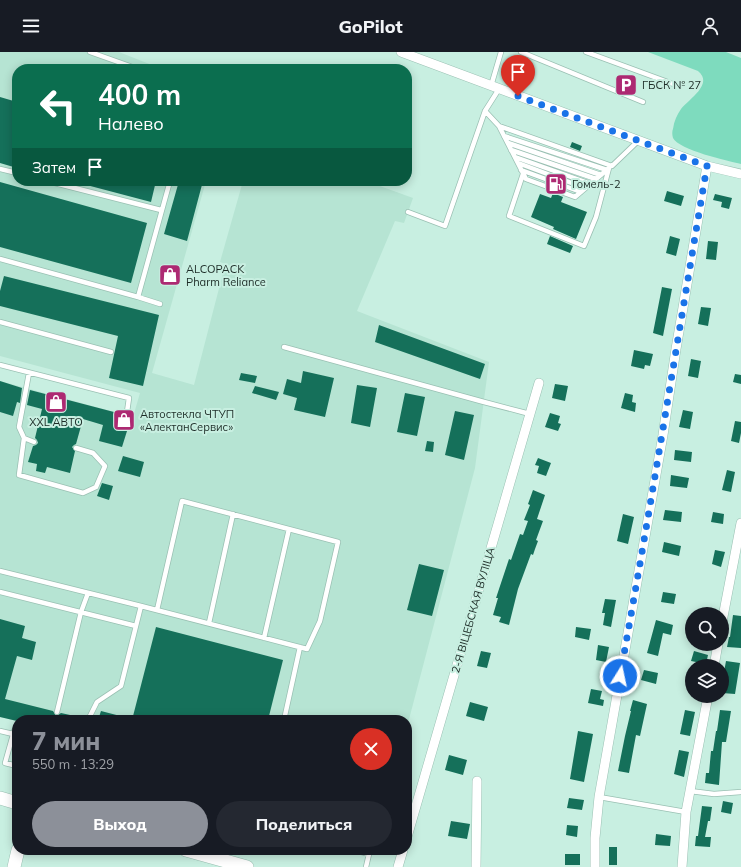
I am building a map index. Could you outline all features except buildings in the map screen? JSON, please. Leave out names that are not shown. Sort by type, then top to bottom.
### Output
[{"type":"main road","points":[[0,798],[12,802]]},
{"type":"main road","points":[[14,867],[17,855]]},
{"type":"main road","points":[[226,855],[247,867]]},
{"type":"street","points":[[400,52],[707,166],[741,174]]},
{"type":"street","points":[[595,867],[595,838],[599,797],[663,435],[707,166]]},
{"type":"street","name":"2-Я ВІЦЕБСКАЯ ВУЛІЦА","points":[[412,820],[539,383]]},
{"type":"street","points":[[725,607],[741,523]]},
{"type":"street","points":[[682,867],[686,812],[707,703]]},
{"type":"street","points":[[476,867],[477,781]]},
{"type":"street","points":[[398,867],[402,855]]},
{"type":"lane","points":[[90,52],[124,64]]},
{"type":"lane","points":[[408,212],[445,226],[485,111],[495,88],[501,52]]},
{"type":"lane","points":[[521,52],[642,102]]},
{"type":"lane","points":[[586,52],[676,85]]},
{"type":"lane","points":[[485,111],[499,126],[522,172],[509,216],[584,246],[596,217],[609,168]]},
{"type":"lane","points":[[499,126],[609,168]]},
{"type":"lane","points":[[504,136],[609,168]]},
{"type":"lane","points":[[522,172],[581,192],[638,141]]},
{"type":"lane","points":[[508,143],[601,175]]},
{"type":"lane","points":[[511,150],[596,179]]},
{"type":"lane","points":[[515,157],[591,184]]},
{"type":"lane","points":[[518,163],[585,188]]},
{"type":"lane","points":[[0,169],[12,172]]},
{"type":"lane","points":[[67,186],[161,210]]},
{"type":"lane","points":[[138,297],[168,186]]},
{"type":"lane","points":[[0,259],[160,304]]},
{"type":"lane","points":[[0,322],[111,352]]},
{"type":"lane","points":[[284,347],[530,414]]},
{"type":"lane","points":[[0,365],[129,398],[127,412]]},
{"type":"lane","points":[[29,373],[18,427],[24,438],[19,475],[83,493],[96,486],[105,466],[93,453],[76,448]]},
{"type":"lane","points":[[24,438],[34,442]]},
{"type":"lane","points":[[0,571],[307,649],[320,621],[338,542],[182,501],[157,610]]},
{"type":"lane","points":[[209,624],[233,514]]},
{"type":"lane","points":[[264,638],[289,529]]},
{"type":"lane","points":[[0,592],[136,626]]},
{"type":"lane","points":[[57,712],[81,612],[88,593]]},
{"type":"lane","points":[[90,715],[97,702],[121,686],[141,606]]},
{"type":"lane","points":[[285,715],[300,647]]},
{"type":"lane","points":[[0,731],[12,732]]},
{"type":"lane","points":[[12,736],[5,763],[12,765]]},
{"type":"lane","points":[[690,791],[714,794],[741,792]]},
{"type":"lane","points":[[599,797],[686,812]]},
{"type":"lane","points":[[366,867],[369,855]]},
{"type":"shaded area","points":[[0,52],[119,52],[149,64],[12,64],[12,186],[205,186],[152,373],[194,385],[224,269],[231,266],[220,262],[242,186],[380,186],[413,198],[404,223],[395,221],[357,311],[489,362],[475,468],[410,715],[12,715],[12,720],[0,717],[0,381],[133,417],[140,393],[0,356]]},
{"type":"green space","points":[[648,52],[726,52],[741,58],[741,164],[694,151],[684,147],[673,138],[672,131],[677,116],[681,109],[702,86],[702,76],[698,71]]},
{"type":"place","name":"ГБСК № 27","points":[[626,85]]},
{"type":"place","name":"Гомель-2","points":[[556,184]]},
{"type":"place","name":"ALCOPACK Pharm Reliance","points":[[170,275]]},
{"type":"place","name":"XXL АВТО","points":[[56,402]]},
{"type":"place","name":"Автостекла ЧТУП «АлектанСервис»","points":[[124,420]]},
{"type":"route","points":[[518,96],[707,166],[663,435],[620,676]]}]
